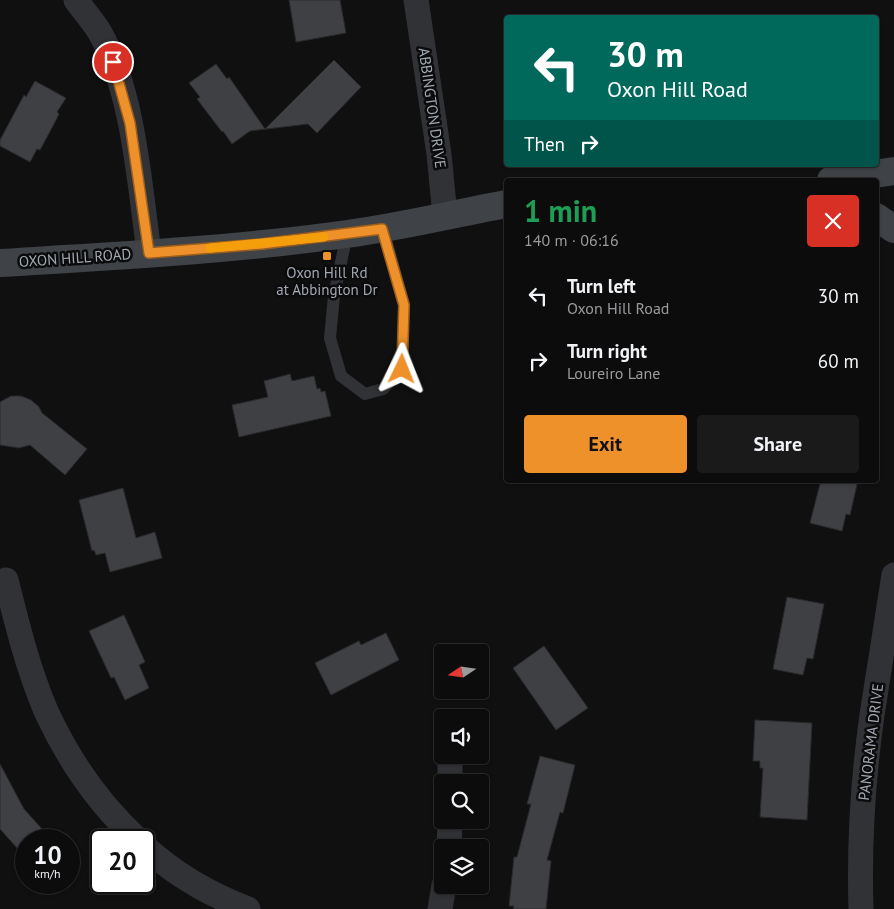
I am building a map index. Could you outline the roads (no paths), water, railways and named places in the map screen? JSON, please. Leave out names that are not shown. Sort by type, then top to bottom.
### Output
[{"type":"main road","points":[[845,178],[894,171]]},
{"type":"main road","name":"OXON HILL ROAD","points":[[0,263],[262,244],[382,229],[504,204]]},
{"type":"main road","points":[[879,219],[894,229]]},
{"type":"street","points":[[76,0],[98,30],[113,62],[121,87],[135,150],[149,253]]},
{"type":"street","name":"ABBINGTON DRIVE","points":[[416,0],[439,154],[445,216]]},
{"type":"street","name":"PANORAMA DRIVE","points":[[861,909],[861,851],[868,752],[894,575]]},
{"type":"street","points":[[6,580],[24,649],[46,710],[89,785],[110,812],[127,829]]},
{"type":"street","points":[[155,855],[177,874],[208,892],[248,909]]},
{"type":"street","points":[[440,909],[442,894]]},
{"type":"lane","points":[[347,234],[334,296],[330,338],[341,376],[365,394],[383,389],[402,369],[404,305],[382,229]]},
{"type":"place","name":"Oxon Hill Rd at Abbington Dr","points":[[327,256]]}]
